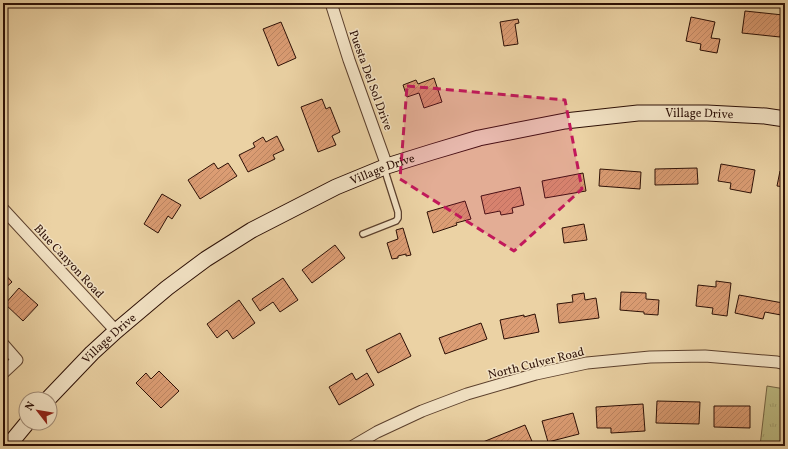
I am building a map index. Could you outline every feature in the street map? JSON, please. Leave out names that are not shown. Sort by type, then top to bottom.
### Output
[{"type":"main road","name":"Village Drive","points":[[56,391],[92,353],[116,331],[167,288],[206,259],[252,230],[336,187],[385,166],[479,138],[565,121],[638,113],[707,113],[765,116],[785,119]]},
{"type":"main road","points":[[8,446],[20,431]]},
{"type":"street","name":"Puesta Del Sol Drive","points":[[331,3],[385,166]]},
{"type":"street","name":"Blue Canyon Road","points":[[3,208],[116,331]]},
{"type":"street","points":[[3,344],[17,360],[3,373]]},
{"type":"street","name":"North Culver Road","points":[[353,446],[377,432],[416,414],[467,394],[536,374],[587,363],[650,357],[705,356],[785,364]]},
{"type":"lane","points":[[363,234],[396,221],[398,218],[398,212],[385,166]]},
{"type":"highlighted area","points":[[407,86],[565,100],[582,189],[514,251],[400,179]]},
{"type":"green space","points":[[767,386],[785,389],[785,446],[760,446]]},
{"type":"building","points":[[745,11],[783,15],[780,37],[742,33]]},
{"type":"building","points":[[691,17],[715,22],[711,38],[720,39],[717,53],[700,50],[701,44],[686,41]]},
{"type":"building","points":[[518,19],[519,23],[515,24],[518,44],[504,46],[500,22]]},
{"type":"building","points":[[281,22],[296,58],[278,66],[263,29]]},
{"type":"building","points":[[434,78],[442,102],[424,108],[419,93],[407,97],[403,85],[416,80],[418,84]]},
{"type":"building","points":[[322,99],[326,109],[330,107],[340,132],[332,136],[336,145],[318,152],[301,107]]},
{"type":"building","points":[[277,136],[284,150],[273,155],[275,159],[248,172],[239,155],[255,147],[253,143],[263,137],[266,142]]},
{"type":"building","points":[[214,163],[218,169],[228,163],[237,176],[200,199],[188,180]]},
{"type":"building","points":[[721,164],[755,170],[751,193],[730,189],[731,183],[718,181]]},
{"type":"building","points":[[697,168],[698,184],[655,185],[655,169]]},
{"type":"building","points":[[600,169],[641,172],[640,189],[599,186]]},
{"type":"building","points":[[780,171],[785,172],[785,187],[777,186]]},
{"type":"building","points":[[583,173],[586,191],[545,198],[542,181]]},
{"type":"building","points":[[520,187],[524,205],[512,208],[513,213],[501,215],[500,211],[485,214],[481,196]]},
{"type":"building","points":[[162,194],[181,205],[172,219],[168,216],[158,233],[144,224]]},
{"type":"building","points":[[465,201],[471,219],[456,223],[457,225],[433,233],[427,212]]},
{"type":"building","points":[[584,224],[587,240],[564,243],[562,228]]},
{"type":"building","points":[[403,228],[411,255],[406,256],[406,254],[392,259],[387,243],[398,239],[396,230]]},
{"type":"building","points":[[335,245],[345,258],[312,283],[302,270]]},
{"type":"building","points":[[3,272],[12,282],[3,290]]},
{"type":"building","points":[[283,278],[298,300],[280,312],[273,302],[260,311],[252,299]]},
{"type":"building","points":[[716,281],[731,283],[727,316],[712,314],[713,308],[696,306],[698,285],[716,287]]},
{"type":"building","points":[[19,288],[38,305],[23,321],[5,304]]},
{"type":"building","points":[[621,292],[646,293],[646,299],[659,300],[658,315],[620,310]]},
{"type":"building","points":[[584,293],[585,300],[596,298],[599,318],[559,323],[557,304],[573,302],[572,295]]},
{"type":"building","points":[[739,295],[783,303],[781,315],[765,312],[763,319],[735,313]]},
{"type":"building","points":[[239,300],[255,323],[233,339],[227,330],[217,338],[207,324]]},
{"type":"building","points":[[535,314],[539,332],[504,339],[500,320]]},
{"type":"building","points":[[481,323],[487,339],[445,354],[439,338]]},
{"type":"building","points":[[400,333],[411,356],[378,373],[366,350]]},
{"type":"building","points":[[159,371],[179,391],[161,408],[136,383],[146,373],[151,379]]},
{"type":"building","points":[[352,373],[356,380],[367,373],[374,385],[339,405],[329,387]]},
{"type":"building","points":[[657,401],[700,402],[699,424],[656,423]]},
{"type":"building","points":[[643,404],[645,431],[611,433],[611,428],[597,428],[596,407]]},
{"type":"building","points":[[714,406],[750,406],[750,428],[714,427]]},
{"type":"building","points":[[573,413],[579,434],[548,442],[542,421]]},
{"type":"building","points":[[525,425],[534,446],[479,446],[478,444]]}]
